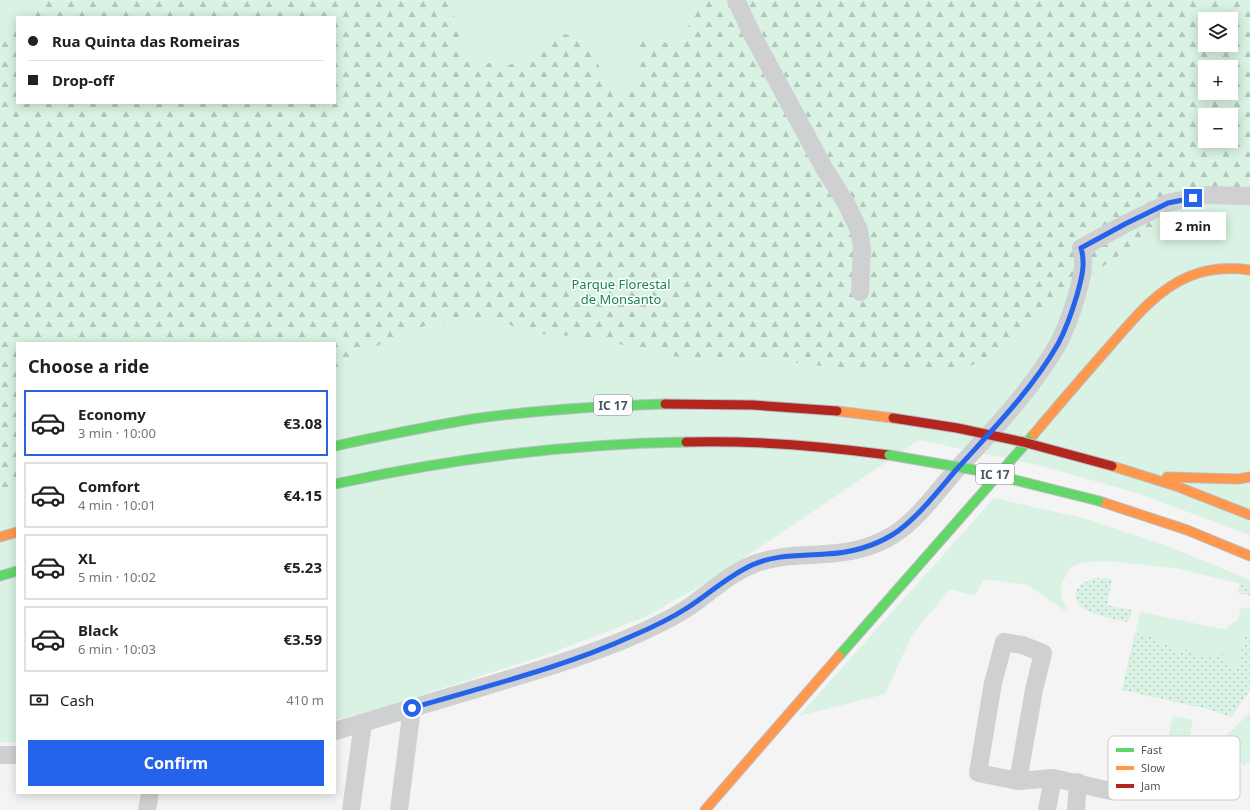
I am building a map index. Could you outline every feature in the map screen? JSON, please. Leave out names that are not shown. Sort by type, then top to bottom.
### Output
[{"type":"highway","points":[[705,810],[1148,304],[1164,289],[1194,273],[1208,269],[1225,267],[1250,270]]},
{"type":"highway","name":"IC 17","points":[[336,446],[388,434],[483,418],[564,409],[625,404],[693,403],[759,405],[863,413],[957,428],[1023,442],[1112,466],[1176,486],[1250,516]]},
{"type":"highway","name":"IC 17","points":[[336,484],[463,458],[544,449],[633,442],[752,442],[829,448],[889,455],[975,470],[1099,501],[1187,530],[1250,556]]},
{"type":"highway","points":[[1148,477],[1238,479],[1250,477]]},
{"type":"highway","points":[[0,537],[16,532]]},
{"type":"highway","points":[[0,576],[16,572]]},
{"type":"street","points":[[736,0],[824,168],[846,203],[859,230],[862,248],[860,292]]},
{"type":"street","points":[[336,731],[584,656],[633,636],[687,608],[718,584],[754,564],[770,559],[794,555],[826,554],[870,547],[895,534],[922,509],[1010,411],[1048,360],[1066,328],[1083,275],[1083,255],[1081,248],[1168,203],[1205,195],[1250,196]]},
{"type":"street","points":[[1018,781],[1034,690],[1044,653],[1022,644],[1004,642],[993,684],[978,773],[1018,781],[1053,778],[1078,782],[1108,790]]},
{"type":"street","points":[[399,810],[412,708]]},
{"type":"street","points":[[351,810],[362,723]]},
{"type":"street","points":[[0,754],[16,755]]},
{"type":"street","points":[[1047,810],[1053,778]]},
{"type":"street","points":[[1076,810],[1078,782]]},
{"type":"street","points":[[147,810],[150,794]]},
{"type":"green space","name":"Parque Florestal de Monsanto","points":[[0,0],[1250,0],[1250,535],[1137,493],[1038,465],[919,440],[711,580],[645,617],[543,656],[378,709],[336,720],[336,342],[16,342],[16,742],[0,742]]},
{"type":"green space","name":"Parque Florestal de Monsanto","points":[[32,0],[451,0],[457,31],[471,58],[503,67],[532,57],[549,41],[564,34],[579,38],[593,54],[609,86],[620,89],[631,84],[637,76],[641,64],[632,44],[636,36],[642,32],[656,40],[673,45],[684,37],[696,8],[690,0],[1250,0],[1250,204],[1206,200],[1160,227],[1060,296],[1042,316],[1011,343],[973,365],[933,373],[841,368],[778,361],[693,360],[586,337],[528,333],[492,317],[429,324],[355,355],[336,371],[336,342],[16,342],[16,484],[0,490],[0,36],[16,27],[16,104],[336,104],[336,16],[29,16]]},
{"type":"green space","points":[[994,498],[1087,519],[1170,547],[1250,580],[1250,586],[1175,568],[1105,561],[1080,563],[1070,568],[1061,585],[1061,596],[1068,613],[1028,585],[984,579],[975,596],[950,589],[912,635],[885,694],[799,716]]},
{"type":"green space","points":[[1100,578],[1112,579],[1107,605],[1132,610],[1128,622],[1099,615],[1084,609],[1079,605],[1076,600],[1076,591],[1081,585],[1089,580]]},
{"type":"green space","points":[[1240,583],[1250,586],[1250,596],[1238,593]]},
{"type":"green space","points":[[1241,607],[1250,609],[1250,690],[1231,717],[1208,709],[1122,690],[1140,612],[1227,630],[1228,626],[1238,620]]},
{"type":"green space","points":[[1135,634],[1148,635],[1159,639],[1156,642],[1170,645],[1178,652],[1190,649],[1205,659],[1225,653],[1225,663],[1235,670],[1239,662],[1245,636],[1250,637],[1250,690],[1231,717],[1208,709],[1122,690]]},
{"type":"green space","points":[[1250,713],[1250,761],[1244,766],[1240,762],[1240,736],[1225,736]]},
{"type":"green space","points":[[1173,716],[1193,720],[1190,736],[1168,736]]},
{"type":"traffic: fast","points":[[336,446],[472,419],[568,409],[665,404]]},
{"type":"traffic: fast","points":[[839,656],[1034,434]]},
{"type":"traffic: fast","points":[[336,484],[423,467],[509,454],[553,449],[641,443],[686,442]]},
{"type":"traffic: fast","points":[[889,455],[975,470],[1099,501]]},
{"type":"traffic: fast","points":[[0,576],[16,571]]},
{"type":"traffic: slow","points":[[1034,434],[1132,321],[1164,291],[1190,276],[1205,271],[1227,268],[1250,270]]},
{"type":"traffic: slow","points":[[837,411],[893,418]]},
{"type":"traffic: slow","points":[[1112,466],[1176,486],[1250,515]]},
{"type":"traffic: slow","points":[[1167,477],[1238,479],[1250,477]]},
{"type":"traffic: slow","points":[[1099,501],[1187,530],[1250,556]]},
{"type":"traffic: slow","points":[[0,537],[16,532]]},
{"type":"traffic: slow","points":[[705,810],[839,656]]},
{"type":"traffic: jam","points":[[665,404],[753,405],[837,411]]},
{"type":"traffic: jam","points":[[893,418],[957,428],[1023,442],[1112,466]]},
{"type":"traffic: jam","points":[[686,442],[788,444],[889,455]]},
{"type":"route","points":[[412,708],[561,664],[633,636],[687,608],[718,584],[754,564],[770,559],[794,555],[846,552],[870,547],[895,534],[922,509],[1010,411],[1048,360],[1066,328],[1083,275],[1083,255],[1081,248],[1168,203],[1193,198]]}]
